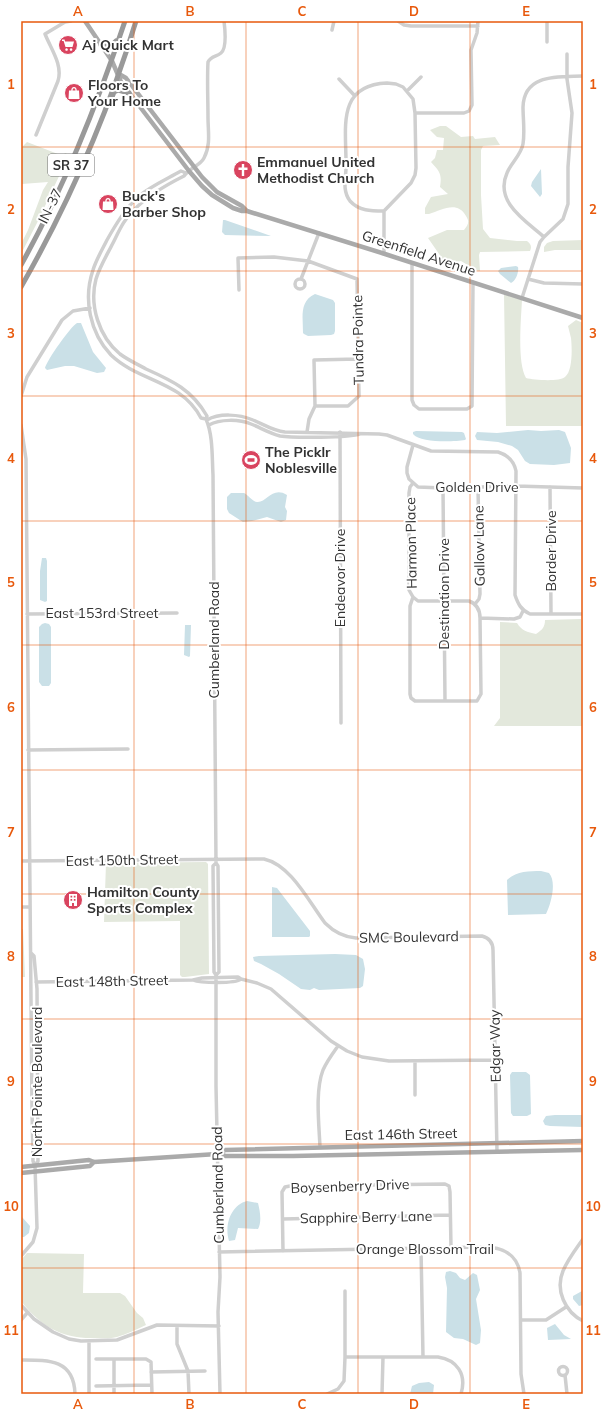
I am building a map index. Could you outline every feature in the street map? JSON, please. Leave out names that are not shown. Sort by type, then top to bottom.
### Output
[{"type":"highway","points":[[101,45],[108,47],[113,46],[123,21]]},
{"type":"highway","name":"IN-37","points":[[21,265],[72,162],[112,61],[123,21]]},
{"type":"highway","name":"IN-37","points":[[21,287],[61,211],[84,161],[118,74],[136,21]]},
{"type":"highway","points":[[84,161],[89,154],[114,92],[120,90],[129,93]]},
{"type":"main road","name":"Greenfield Avenue","points":[[85,21],[112,61],[121,82],[187,172],[212,195],[233,208],[319,233],[583,318]]},
{"type":"main road","name":"Greenfield Avenue","points":[[118,74],[126,78],[194,168],[213,188],[242,206],[247,211]]},
{"type":"main road","name":"East 146th Street","points":[[21,1167],[89,1160],[94,1162],[219,1153],[225,1150],[583,1141]]},
{"type":"main road","name":"East 146th Street","points":[[219,1153],[226,1156],[281,1156],[583,1150]]},
{"type":"main road","name":"East 146th Street","points":[[21,1173],[90,1166],[94,1162]]},
{"type":"street","points":[[36,135],[59,75],[58,64],[45,34],[70,21]]},
{"type":"street","name":"Cumberland Road","points":[[220,1394],[220,1252],[216,976],[219,972],[218,866],[216,861],[213,475],[208,425],[206,419],[208,416],[200,405],[183,388],[172,380],[132,362],[115,349],[105,336],[98,318],[95,307],[94,291],[97,275],[125,220],[150,196],[184,176],[202,161],[208,147],[208,62],[211,58],[220,54],[223,50],[225,41],[224,21]]},
{"type":"street","points":[[332,30],[334,21]]},
{"type":"street","points":[[398,21],[404,25],[410,26],[478,26]]},
{"type":"street","points":[[415,113],[464,113],[471,109],[471,50],[477,33],[478,21]]},
{"type":"street","points":[[547,21],[547,42]]},
{"type":"street","points":[[522,298],[538,246],[544,237],[563,219],[568,204],[568,167],[572,113],[567,76],[567,54]]},
{"type":"street","points":[[544,237],[509,204],[505,194],[504,183],[507,173],[522,146],[523,106],[527,92],[533,85],[542,79],[553,76],[583,76]]},
{"type":"street","points":[[407,91],[421,77]]},
{"type":"street","points":[[339,79],[355,96]]},
{"type":"street","points":[[384,211],[367,210],[357,207],[350,201],[344,188],[346,169],[346,116],[349,104],[355,96],[366,87],[377,83],[396,84],[407,91],[412,99],[415,113],[415,175],[407,188],[384,211],[384,254]]},
{"type":"street","name":"Cumberland Road","points":[[187,172],[181,171],[151,188],[134,201],[120,217],[92,271],[89,289],[89,308],[95,330],[111,355],[127,367],[176,391],[190,402],[201,418],[206,419]]},
{"type":"street","points":[[301,279],[319,233]]},
{"type":"street","points":[[239,290],[238,258],[274,257],[308,261]]},
{"type":"street","name":"Tundra Pointe","points":[[308,261],[357,279],[359,396],[348,406],[314,406]]},
{"type":"street","points":[[412,263],[413,403],[415,407],[419,409],[467,409],[471,408],[473,405],[473,282]]},
{"type":"street","points":[[528,279],[548,284],[583,284]]},
{"type":"street","points":[[21,396],[27,377],[62,320],[73,311],[95,307]]},
{"type":"street","points":[[307,432],[309,419],[314,406],[314,360],[358,359]]},
{"type":"street","points":[[206,419],[216,416],[240,416],[251,419],[278,431],[356,436],[360,434],[382,434],[432,451],[498,452],[505,454],[515,465],[515,595],[517,602],[523,611],[530,614],[583,614]]},
{"type":"street","points":[[208,425],[218,421],[240,421],[284,436],[340,435]]},
{"type":"street","name":"North Pointe Boulevard","points":[[21,424],[26,459],[29,907],[31,953],[30,982],[33,1161],[35,1166]]},
{"type":"street","name":"Endeavor Drive","points":[[340,435],[340,723]]},
{"type":"street","points":[[413,445],[407,467],[408,479],[413,483]]},
{"type":"street","name":"Golden Drive","points":[[413,483],[418,487],[443,488],[516,486],[583,488]]},
{"type":"street","name":"Harmon Place","points":[[413,483],[410,487],[409,493],[409,590],[413,597],[410,606],[410,694],[411,698],[415,701],[445,701]]},
{"type":"street","name":"Gallow Lane","points":[[475,604],[479,599],[480,594],[478,487]]},
{"type":"street","name":"Border Drive","points":[[550,487],[551,614]]},
{"type":"street","name":"Destination Drive","points":[[443,488],[445,701]]},
{"type":"street","points":[[413,597],[422,601],[469,601],[475,604],[479,609],[481,694],[477,701],[445,701]]},
{"type":"street","points":[[480,618],[514,619],[520,617],[523,611]]},
{"type":"street","name":"East 153rd Street","points":[[28,614],[177,613]]},
{"type":"street","points":[[28,750],[128,749]]},
{"type":"street","name":"SMC Boulevard","points":[[216,861],[260,859],[276,863],[289,873],[325,923],[336,932],[347,936],[356,938],[482,936],[490,941]]},
{"type":"street","name":"East 150th Street","points":[[21,861],[216,861]]},
{"type":"street","points":[[21,907],[29,907]]},
{"type":"street","name":"Edgar Way","points":[[490,941],[493,950],[497,1152]]},
{"type":"street","name":"North Pointe Boulevard","points":[[31,953],[34,956],[36,982],[38,1161],[35,1166]]},
{"type":"street","name":"East 148th Street","points":[[30,982],[193,980],[216,976],[238,977],[241,979]]},
{"type":"street","points":[[241,979],[253,981],[271,989],[338,1046],[357,1055],[373,1060],[389,1062],[495,1060]]},
{"type":"street","name":"East 148th Street","points":[[193,980],[197,982],[238,982],[241,979]]},
{"type":"street","points":[[320,1147],[320,1080],[325,1065],[338,1046]]},
{"type":"street","points":[[415,1061],[415,1095]]},
{"type":"street","points":[[21,1256],[33,1242],[37,1232],[35,1166]]},
{"type":"street","name":"Boysenberry Drive","points":[[283,1251],[282,1192],[285,1187],[443,1183],[447,1185],[450,1193],[450,1215]]},
{"type":"street","points":[[450,1215],[451,1248]]},
{"type":"street","name":"Sapphire Berry Lane","points":[[283,1219],[450,1215]]},
{"type":"street","points":[[583,1239],[567,1264],[561,1277],[561,1291],[566,1307],[573,1315],[583,1321]]},
{"type":"street","points":[[421,1248],[423,1357]]},
{"type":"street","name":"Orange Blossom Trail","points":[[220,1252],[496,1248],[508,1253],[518,1265],[520,1273],[521,1374],[524,1394]]},
{"type":"street","points":[[327,1394],[335,1391],[343,1384],[345,1376],[345,1291]]},
{"type":"street","points":[[21,1305],[38,1322],[58,1335],[75,1340],[117,1340],[157,1325],[219,1326]]},
{"type":"street","points":[[521,1320],[546,1320],[566,1307]]},
{"type":"street","points":[[21,1320],[28,1312]]},
{"type":"street","points":[[177,1326],[177,1344],[188,1371],[189,1394]]},
{"type":"street","points":[[89,1341],[89,1394]]},
{"type":"street","points":[[345,1357],[443,1358],[454,1363],[462,1375],[463,1387],[461,1394]]},
{"type":"street","points":[[382,1394],[383,1357]]},
{"type":"street","points":[[96,1359],[149,1360],[151,1362],[152,1394]]},
{"type":"street","points":[[114,1359],[114,1394]]},
{"type":"street","points":[[21,1360],[47,1360],[58,1363],[72,1377],[75,1394]]},
{"type":"street","points":[[151,1372],[206,1371]]},
{"type":"street","points":[[565,1375],[567,1394]]},
{"type":"street","points":[[96,1386],[151,1385]]},
{"type":"shaded area","points":[[440,126],[446,126],[461,137],[473,136],[475,139],[495,137],[500,145],[483,146],[481,150],[483,229],[490,238],[527,241],[531,246],[530,251],[480,252],[480,271],[473,270],[461,261],[446,264],[428,238],[447,230],[464,230],[468,222],[462,211],[454,207],[425,214],[425,208],[431,197],[448,194],[440,187],[440,173],[431,162],[435,158],[437,150],[443,150],[444,138],[437,137],[430,130]]},
{"type":"shaded area","points":[[27,142],[63,156],[65,153],[69,155],[21,254],[21,244],[28,230],[43,190],[48,182],[22,184],[21,148]]},
{"type":"shaded area","points":[[583,240],[583,250],[555,250],[544,252],[544,247],[547,243],[553,241]]},
{"type":"shaded area","points":[[504,294],[522,300],[520,329],[521,362],[526,378],[558,380],[565,377],[568,374],[571,364],[572,347],[568,326],[576,320],[583,323],[583,426],[506,426]]},
{"type":"shaded area","points":[[581,619],[582,726],[494,726],[500,718],[500,622],[517,623],[525,631],[536,634],[543,628],[545,620]]},
{"type":"shaded area","points":[[206,862],[208,864],[209,974],[185,977],[180,975],[180,921],[104,922],[106,863]]},
{"type":"shaded area","points":[[21,929],[23,929],[25,977],[21,977]]},
{"type":"shaded area","points":[[27,1253],[84,1254],[83,1293],[120,1293],[125,1296],[137,1313],[143,1318],[146,1325],[114,1338],[83,1338],[63,1334],[54,1330],[36,1318],[21,1301],[21,1260]]},
{"type":"water","points":[[541,169],[542,194],[540,197],[531,186]]},
{"type":"water","points":[[223,220],[271,236],[225,235],[222,232]]},
{"type":"water","points":[[518,267],[518,274],[511,283],[498,271],[501,268]]},
{"type":"water","points":[[315,294],[333,300],[335,303],[334,334],[308,336],[303,333],[304,305],[310,297]]},
{"type":"water","points":[[77,323],[81,323],[93,352],[106,368],[104,372],[97,373],[74,366],[65,366],[47,370],[45,368],[50,358],[70,330]]},
{"type":"water","points":[[528,430],[559,430],[565,432],[571,448],[570,463],[554,465],[530,464],[525,461],[518,450],[512,446],[498,442],[477,440],[475,436],[477,432],[497,433]]},
{"type":"water","points":[[413,432],[462,432],[464,433],[466,439],[437,441],[422,439],[413,434]]},
{"type":"water","points":[[277,492],[287,495],[285,507],[287,511],[286,520],[281,522],[267,517],[243,522],[229,513],[227,509],[227,497],[231,493],[244,493],[257,502],[261,502]]},
{"type":"water","points":[[42,558],[46,558],[47,561],[47,601],[45,602],[40,600],[40,571]]},
{"type":"water","points":[[45,623],[49,624],[51,627],[51,683],[49,686],[42,686],[39,682],[39,627]]},
{"type":"water","points":[[185,625],[191,625],[189,657],[184,655]]},
{"type":"water","points":[[527,871],[541,871],[549,873],[553,882],[550,905],[546,914],[508,915],[507,880],[519,873]]},
{"type":"water","points":[[272,887],[277,888],[310,931],[309,937],[272,937]]},
{"type":"water","points":[[335,954],[356,955],[363,959],[365,969],[363,986],[360,988],[319,990],[314,988],[310,990],[301,989],[279,974],[254,961],[253,957],[259,956]]},
{"type":"water","points":[[512,1072],[526,1072],[530,1075],[531,1114],[527,1116],[513,1116],[511,1113],[510,1075]]},
{"type":"water","points":[[583,1115],[583,1127],[545,1125],[543,1121],[546,1116]]},
{"type":"water","points":[[21,1189],[22,1217],[30,1226],[29,1233],[24,1237],[21,1237]]},
{"type":"water","points":[[247,1201],[258,1203],[260,1220],[258,1229],[238,1228],[235,1240],[229,1241],[227,1229],[230,1216],[241,1203]]},
{"type":"water","points":[[450,1271],[456,1273],[460,1278],[465,1280],[473,1273],[477,1275],[480,1290],[476,1299],[481,1330],[480,1343],[476,1345],[463,1339],[454,1338],[446,1332],[447,1288],[445,1277],[446,1272]]},
{"type":"water","points":[[583,1279],[583,1305],[579,1306],[573,1299],[573,1296],[582,1291]]},
{"type":"water","points":[[555,1324],[564,1335],[571,1339],[548,1340],[547,1328]]},
{"type":"water","points":[[429,1382],[434,1385],[433,1394],[410,1394],[412,1386],[419,1383]]},
{"type":"place","name":"Aj Quick Mart","points":[[68,45]]},
{"type":"place","name":"Floors To Your Home","points":[[74,93]]},
{"type":"place","name":"Emmanuel United Methodist Church","points":[[243,170]]},
{"type":"place","name":"Buck's Barber Shop","points":[[108,204]]},
{"type":"place","name":"The Picklr Noblesville","points":[[251,460]]},
{"type":"place","name":"Hamilton County Sports Complex","points":[[73,900]]}]
